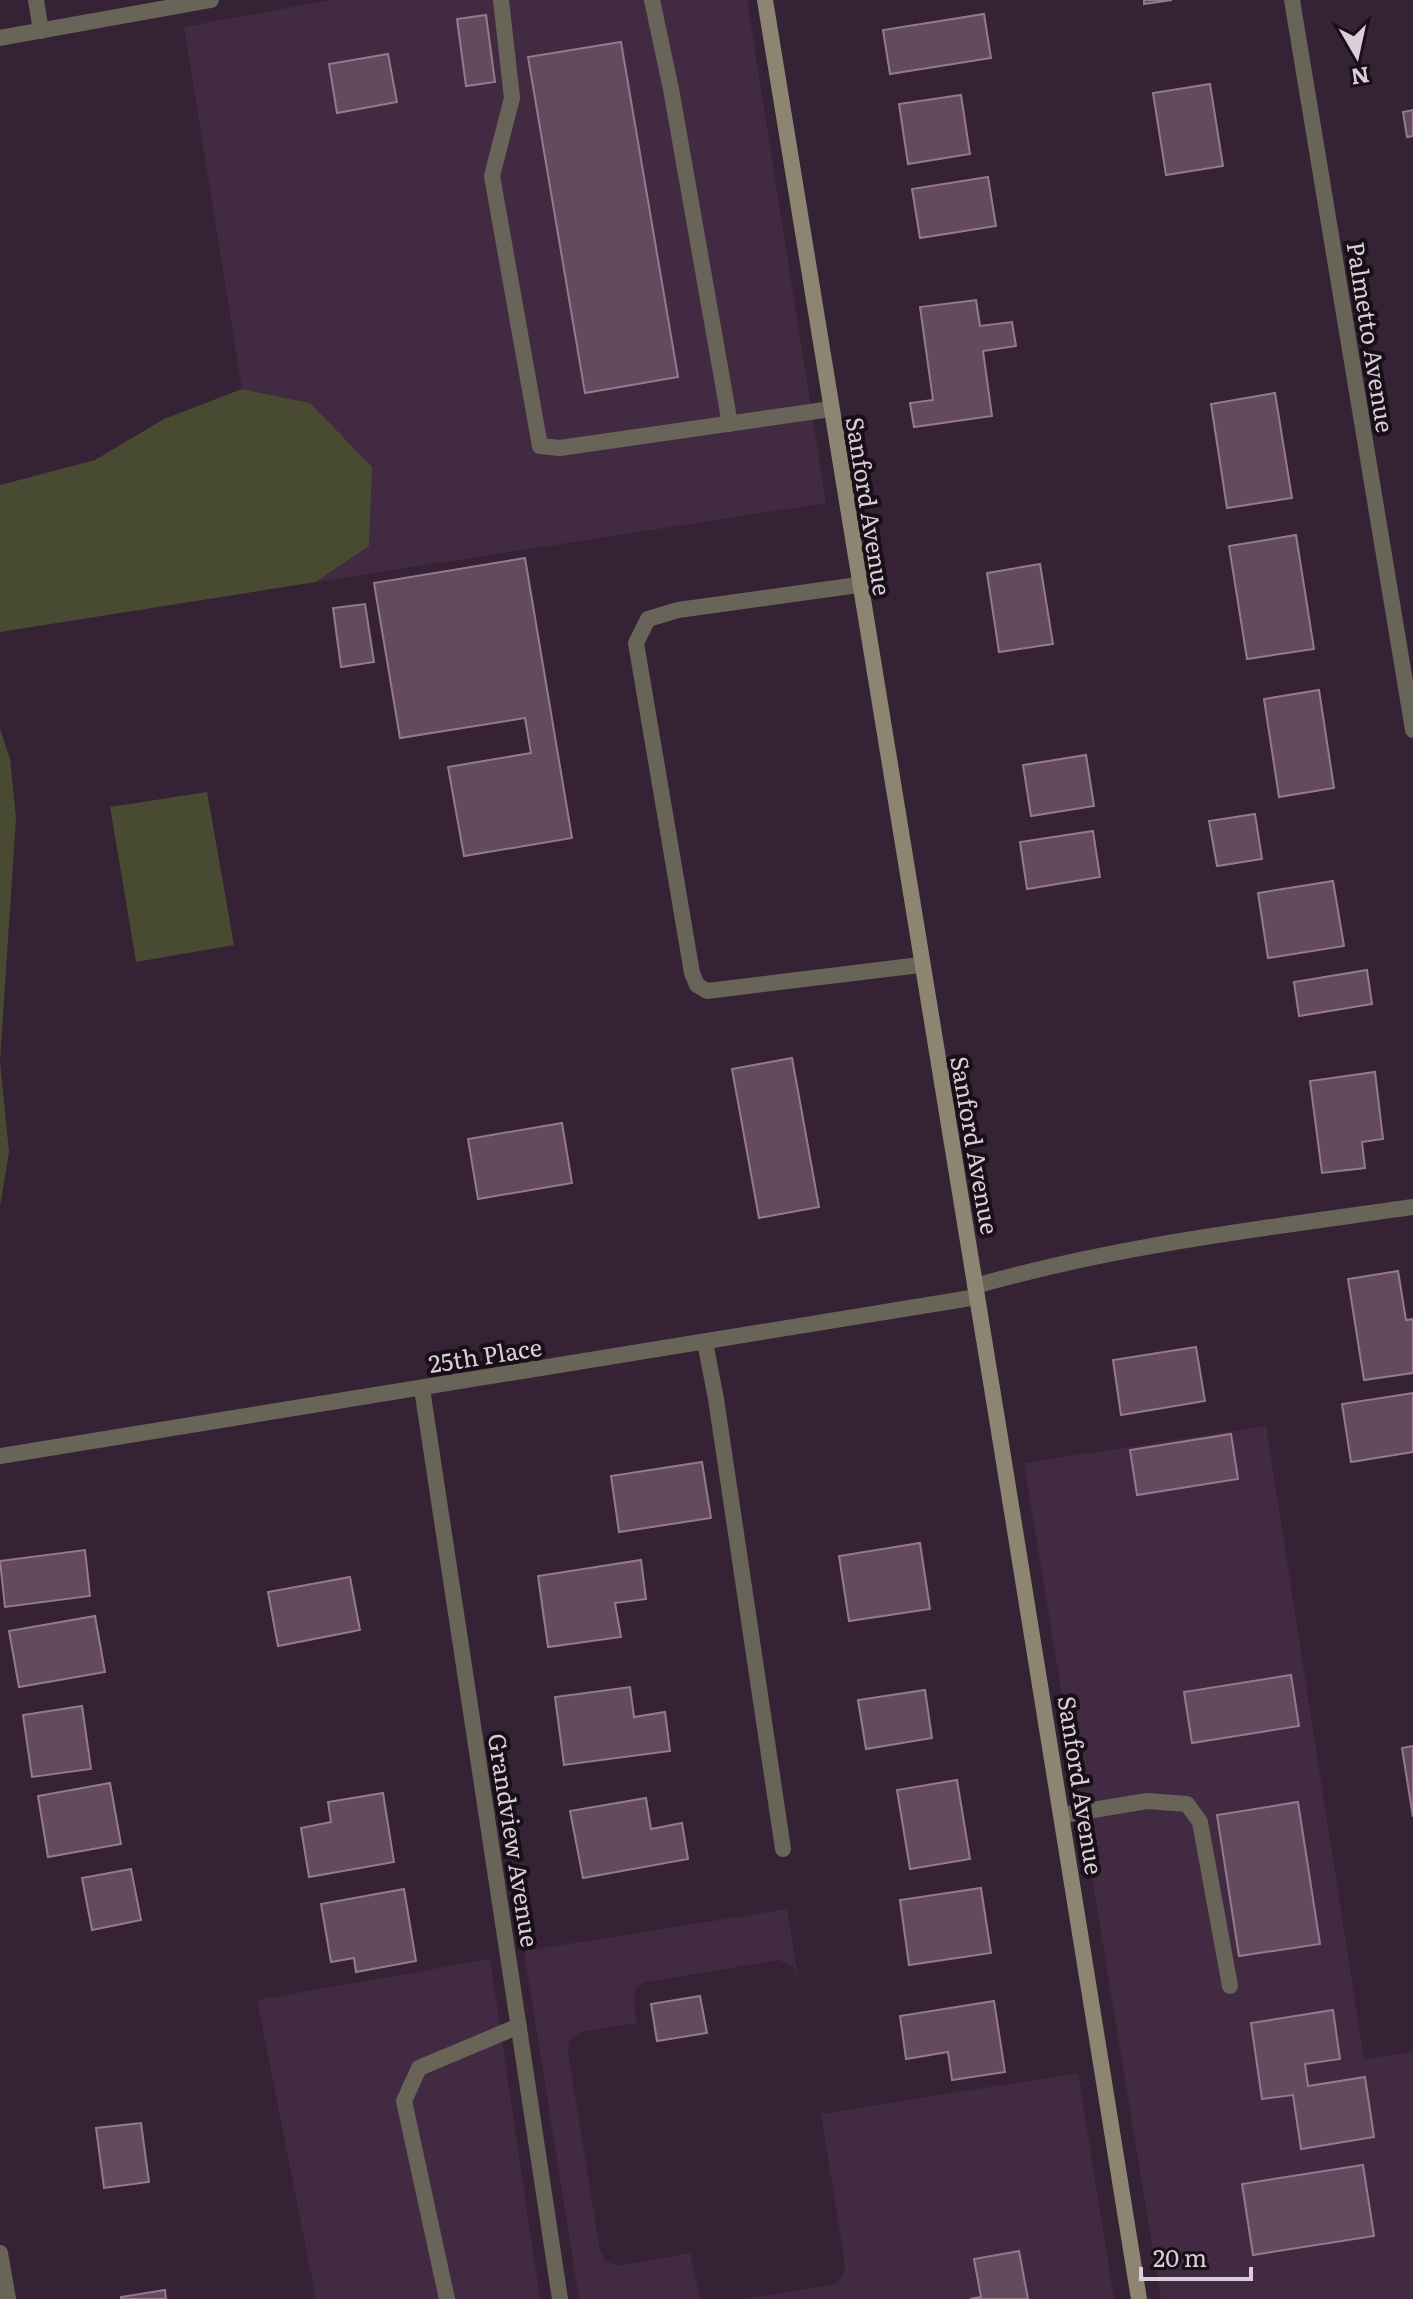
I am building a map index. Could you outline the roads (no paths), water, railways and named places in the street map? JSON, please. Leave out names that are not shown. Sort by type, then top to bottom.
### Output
[{"type":"main road","name":"Sanford Avenue","points":[[765,0],[920,965],[1063,1815],[1139,2299]]},
{"type":"street","points":[[36,0],[41,31]]},
{"type":"street","points":[[0,38],[211,0]]},
{"type":"street","points":[[501,0],[512,98],[492,176],[540,446],[560,448],[831,409]]},
{"type":"street","points":[[652,0],[671,89],[730,424]]},
{"type":"street","name":"Palmetto Avenue","points":[[1292,0],[1413,730]]},
{"type":"street","points":[[858,585],[678,610],[648,619],[636,643],[692,973],[697,985],[707,991],[920,965]]},
{"type":"street","name":"25th Place","points":[[0,1456],[705,1342],[976,1291],[1050,1265],[1175,1240],[1413,1207]]},
{"type":"street","points":[[705,1342],[783,1849]]},
{"type":"street","name":"Grandview Avenue","points":[[422,1389],[560,2299]]},
{"type":"street","points":[[1063,1815],[1147,1801],[1187,1804],[1200,1822],[1230,1986]]},
{"type":"street","points":[[447,2299],[404,2101],[419,2068],[519,2026]]},
{"type":"street","points":[[0,2253],[8,2299]]}]
